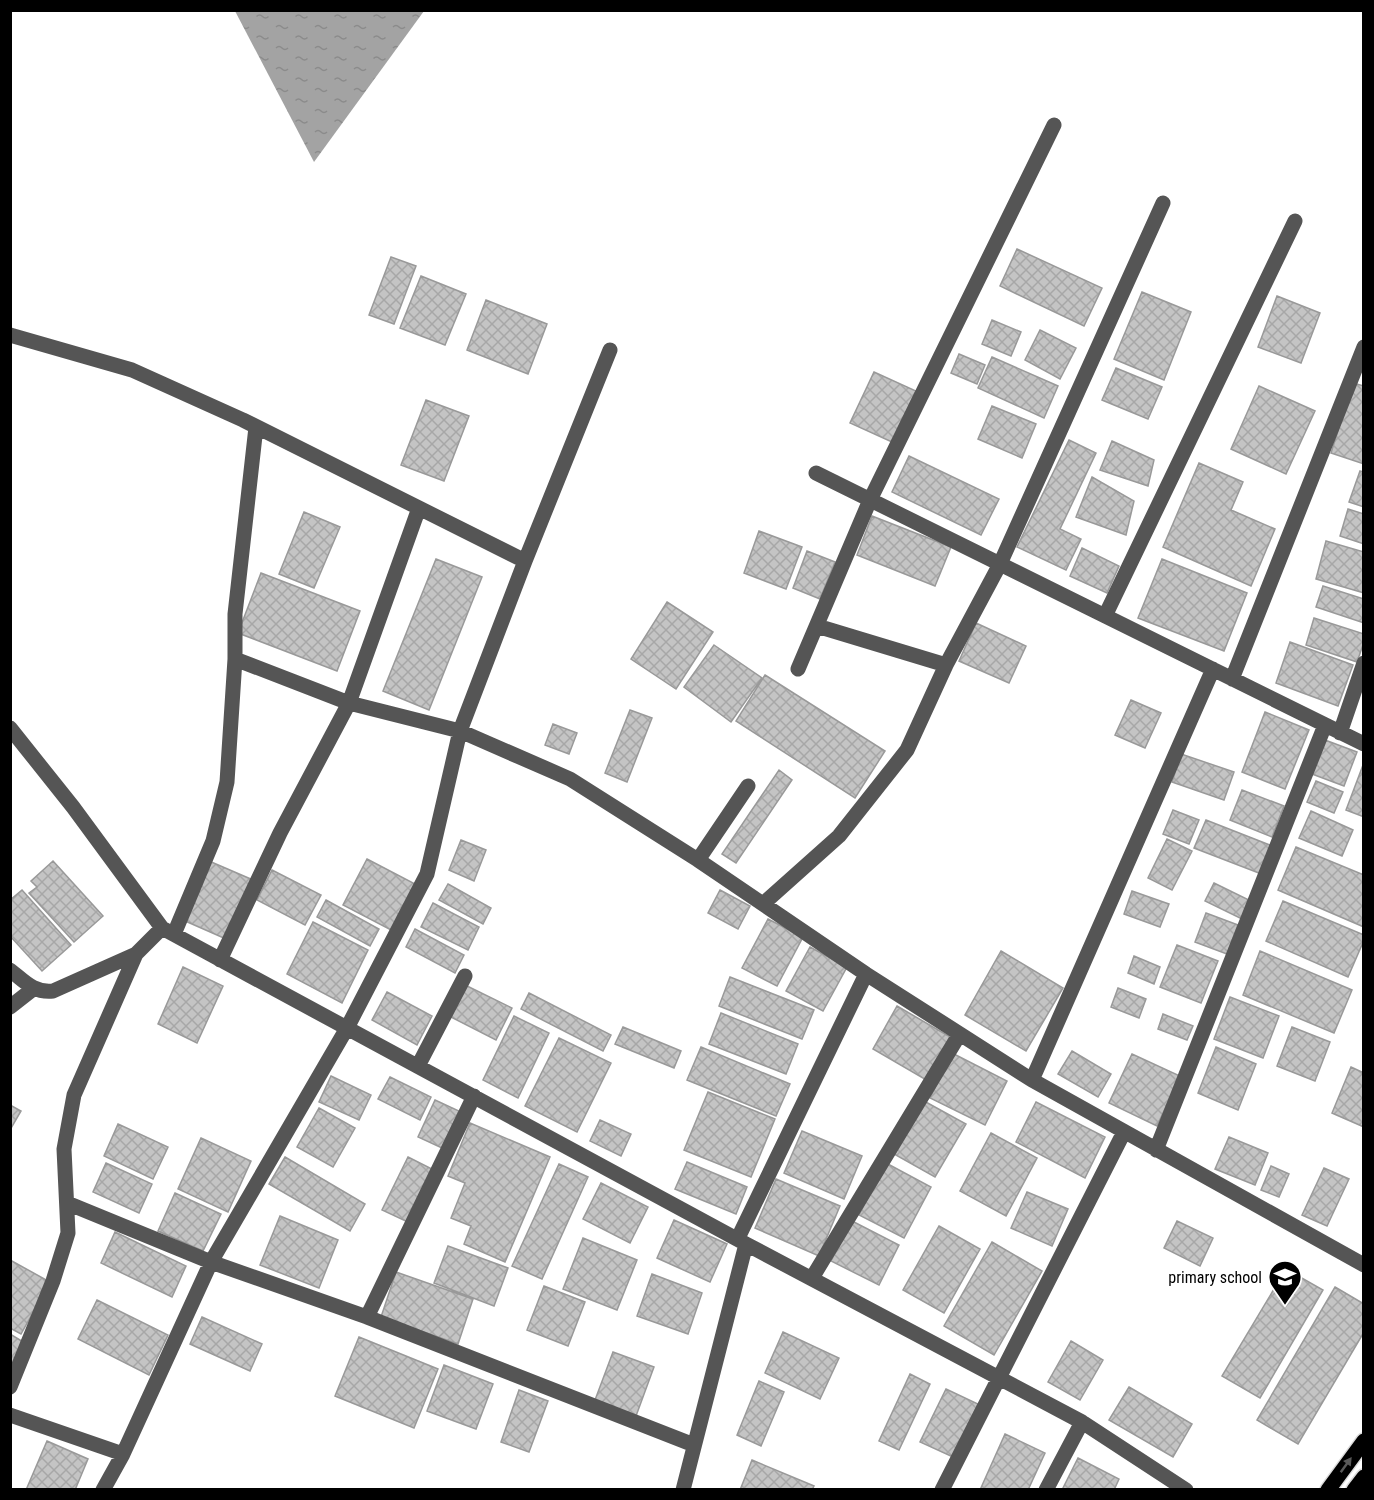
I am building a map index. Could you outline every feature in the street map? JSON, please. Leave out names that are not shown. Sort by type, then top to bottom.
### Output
[{"type":"main road","points":[[1328,1490],[1364,1441]]},
{"type":"main road","points":[[1354,1490],[1364,1477]]},
{"type":"street","points":[[798,669],[870,500],[1054,124]]},
{"type":"street","points":[[763,904],[839,836],[907,750],[946,666],[1000,564],[1163,203]]},
{"type":"street","points":[[1105,616],[1295,221]]},
{"type":"street","points":[[10,335],[132,370],[256,427],[525,561]]},
{"type":"street","points":[[1232,679],[1364,347]]},
{"type":"street","points":[[103,1490],[123,1454],[211,1262],[347,1028],[428,874],[460,731],[610,350]]},
{"type":"street","points":[[10,970],[33,989],[53,992],[136,954],[168,931],[213,841],[227,782],[235,659],[235,614],[256,427]]},
{"type":"street","points":[[816,473],[1364,744]]},
{"type":"street","points":[[220,960],[280,833],[349,703],[419,507]]},
{"type":"street","points":[[816,626],[946,666]]},
{"type":"street","points":[[235,659],[349,703],[460,731],[570,780],[698,860],[866,974],[1032,1080],[1364,1265]]},
{"type":"street","points":[[1340,733],[1364,663]]},
{"type":"street","points":[[1032,1080],[1213,669]]},
{"type":"street","points":[[1156,1150],[1325,725]]},
{"type":"street","points":[[10,728],[168,931],[1082,1422],[1186,1490]]},
{"type":"street","points":[[698,860],[748,786]]},
{"type":"street","points":[[10,1387],[53,1281],[68,1233],[64,1149],[74,1095],[136,954]]},
{"type":"street","points":[[683,1490],[742,1241],[866,974]]},
{"type":"street","points":[[418,1066],[465,976]]},
{"type":"street","points":[[10,1007],[33,989]]},
{"type":"street","points":[[812,1278],[960,1035]]},
{"type":"street","points":[[367,1317],[474,1096]]},
{"type":"street","points":[[942,1490],[1124,1132]]},
{"type":"street","points":[[67,1203],[211,1262],[367,1317],[694,1445]]},
{"type":"street","points":[[10,1415],[123,1454]]},
{"type":"street","points":[[1046,1490],[1082,1422]]},
{"type":"water","points":[[235,11],[424,11],[314,162]]},
{"type":"building","points":[[1017,249],[1102,288],[1084,326],[1000,286]]},
{"type":"building","points":[[391,257],[416,266],[394,324],[369,315]]},
{"type":"building","points":[[421,276],[466,294],[445,345],[400,328]]},
{"type":"building","points":[[1142,292],[1191,312],[1164,380],[1114,359]]},
{"type":"building","points":[[1277,296],[1320,313],[1301,363],[1258,347]]},
{"type":"building","points":[[486,300],[547,324],[528,374],[467,350]]},
{"type":"building","points":[[992,320],[1021,332],[1011,356],[982,344]]},
{"type":"building","points":[[1040,330],[1076,348],[1060,379],[1025,360]]},
{"type":"building","points":[[959,354],[985,365],[977,384],[951,373]]},
{"type":"building","points":[[992,357],[1058,386],[1044,418],[978,388]]},
{"type":"building","points":[[1116,368],[1162,387],[1148,419],[1102,400]]},
{"type":"building","points":[[874,372],[916,391],[892,442],[850,423]]},
{"type":"building","points":[[1353,383],[1364,386],[1364,464],[1331,453]]},
{"type":"building","points":[[1259,386],[1315,411],[1286,474],[1231,449]]},
{"type":"building","points":[[426,400],[469,416],[444,481],[401,465]]},
{"type":"building","points":[[992,406],[1036,424],[1022,458],[978,439]]},
{"type":"building","points":[[1069,440],[1096,453],[1060,529],[1081,539],[1066,570],[1017,547]]},
{"type":"building","points":[[1112,441],[1154,460],[1148,486],[1100,470]]},
{"type":"building","points":[[909,456],[999,499],[981,535],[892,492]]},
{"type":"building","points":[[1199,463],[1243,482],[1231,510],[1275,529],[1251,586],[1163,547]]},
{"type":"building","points":[[1360,471],[1364,472],[1364,507],[1349,502]]},
{"type":"building","points":[[1092,477],[1134,501],[1126,535],[1076,517]]},
{"type":"building","points":[[1348,509],[1364,514],[1364,544],[1340,536]]},
{"type":"building","points":[[304,512],[340,527],[314,588],[279,574]]},
{"type":"building","points":[[872,516],[951,547],[935,586],[857,555]]},
{"type":"building","points":[[759,531],[802,547],[786,589],[744,573]]},
{"type":"building","points":[[1326,541],[1364,552],[1364,593],[1316,579]]},
{"type":"building","points":[[1082,548],[1119,566],[1107,593],[1070,576]]},
{"type":"building","points":[[807,551],[835,562],[820,599],[793,588]]},
{"type":"building","points":[[436,559],[482,577],[429,710],[383,691]]},
{"type":"building","points":[[1162,559],[1247,593],[1224,651],[1138,618]]},
{"type":"building","points":[[261,573],[360,611],[337,671],[238,633]]},
{"type":"building","points":[[1323,586],[1364,599],[1364,623],[1316,607]]},
{"type":"building","points":[[667,602],[713,632],[676,689],[631,659]]},
{"type":"building","points":[[1314,618],[1364,634],[1364,642],[1357,662],[1306,645]]},
{"type":"building","points":[[976,623],[1026,646],[1009,683],[959,661]]},
{"type":"building","points":[[1290,642],[1353,665],[1338,706],[1276,683]]},
{"type":"building","points":[[714,645],[762,678],[731,722],[684,687]]},
{"type":"building","points":[[765,675],[885,751],[855,798],[736,721]]},
{"type":"building","points":[[1131,700],[1161,713],[1145,748],[1115,735]]},
{"type":"building","points":[[630,710],[652,718],[627,782],[605,773]]},
{"type":"building","points":[[1265,712],[1309,730],[1285,789],[1242,772]]},
{"type":"building","points":[[553,724],[577,733],[569,754],[545,745]]},
{"type":"building","points":[[1325,740],[1357,752],[1344,786],[1312,774]]},
{"type":"building","points":[[1181,754],[1234,772],[1224,800],[1172,782]]},
{"type":"building","points":[[1364,765],[1364,817],[1346,810]]},
{"type":"building","points":[[779,770],[792,780],[736,863],[722,854]]},
{"type":"building","points":[[1316,781],[1343,792],[1334,813],[1307,802]]},
{"type":"building","points":[[1242,790],[1284,806],[1272,837],[1230,820]]},
{"type":"building","points":[[1173,810],[1199,820],[1189,844],[1163,834]]},
{"type":"building","points":[[1311,811],[1353,830],[1342,856],[1299,838]]},
{"type":"building","points":[[1206,820],[1275,847],[1264,875],[1194,848]]},
{"type":"building","points":[[1167,839],[1192,851],[1172,890],[1148,878]]},
{"type":"building","points":[[461,840],[486,850],[474,881],[449,870]]},
{"type":"building","points":[[1296,847],[1364,875],[1364,927],[1278,890]]},
{"type":"building","points":[[367,859],[417,885],[393,931],[343,905]]},
{"type":"building","points":[[53,861],[103,916],[74,942],[29,893],[37,887],[31,881]]},
{"type":"building","points":[[209,861],[253,880],[226,939],[183,920]]},
{"type":"building","points":[[272,870],[321,895],[305,925],[257,900]]},
{"type":"building","points":[[1214,883],[1251,901],[1242,919],[1205,901]]},
{"type":"building","points":[[448,884],[491,908],[483,924],[439,900]]},
{"type":"building","points":[[22,890],[71,945],[42,971],[10,936],[10,900]]},
{"type":"building","points":[[720,890],[750,906],[738,929],[708,913]]},
{"type":"building","points":[[1132,891],[1169,904],[1160,927],[1124,914]]},
{"type":"building","points":[[326,900],[379,929],[370,946],[317,917]]},
{"type":"building","points":[[1283,901],[1364,935],[1348,977],[1266,941]]},
{"type":"building","points":[[433,903],[479,927],[468,950],[421,927]]},
{"type":"building","points":[[1206,913],[1238,925],[1227,954],[1195,942]]},
{"type":"building","points":[[768,919],[803,937],[777,986],[742,968]]},
{"type":"building","points":[[313,922],[368,950],[342,1003],[287,974]]},
{"type":"building","points":[[415,929],[464,955],[455,973],[406,947]]},
{"type":"building","points":[[1177,945],[1218,961],[1201,1003],[1160,987]]},
{"type":"building","points":[[810,947],[847,967],[823,1011],[786,991]]},
{"type":"building","points":[[1001,951],[1063,988],[1026,1051],[965,1015]]},
{"type":"building","points":[[1260,951],[1352,990],[1334,1033],[1243,995]]},
{"type":"building","points":[[1134,956],[1160,967],[1154,984],[1128,973]]},
{"type":"building","points":[[183,967],[223,986],[197,1043],[158,1024]]},
{"type":"building","points":[[730,977],[814,1010],[802,1039],[719,1006]]},
{"type":"building","points":[[463,984],[512,1008],[496,1040],[447,1015]]},
{"type":"building","points":[[1118,988],[1146,999],[1139,1018],[1111,1007]]},
{"type":"building","points":[[387,992],[432,1016],[417,1045],[372,1020]]},
{"type":"building","points":[[529,993],[611,1035],[603,1051],[521,1009]]},
{"type":"building","points":[[1230,997],[1279,1016],[1263,1058],[1214,1039]]},
{"type":"building","points":[[897,1006],[952,1038],[928,1081],[873,1049]]},
{"type":"building","points":[[721,1013],[798,1044],[786,1074],[709,1044]]},
{"type":"building","points":[[1163,1014],[1193,1026],[1187,1040],[1158,1029]]},
{"type":"building","points":[[514,1016],[549,1033],[518,1098],[483,1080]]},
{"type":"building","points":[[623,1027],[681,1051],[674,1068],[615,1044]]},
{"type":"building","points":[[1292,1027],[1330,1042],[1315,1081],[1277,1066]]},
{"type":"building","points":[[559,1038],[611,1063],[577,1132],[525,1106]]},
{"type":"building","points":[[701,1047],[790,1084],[776,1116],[687,1080]]},
{"type":"building","points":[[1216,1047],[1256,1064],[1238,1110],[1198,1093]]},
{"type":"building","points":[[1072,1051],[1111,1074],[1098,1097],[1058,1074]]},
{"type":"building","points":[[952,1053],[1007,1081],[985,1125],[930,1098]]},
{"type":"building","points":[[1132,1054],[1180,1076],[1157,1126],[1109,1103]]},
{"type":"building","points":[[1351,1067],[1364,1073],[1364,1127],[1332,1113]]},
{"type":"building","points":[[331,1076],[371,1095],[359,1120],[319,1102]]},
{"type":"building","points":[[390,1077],[431,1097],[420,1120],[378,1099]]},
{"type":"building","points":[[708,1092],[775,1119],[751,1177],[684,1150]]},
{"type":"building","points":[[435,1100],[459,1111],[442,1148],[418,1137]]},
{"type":"building","points":[[924,1101],[966,1124],[935,1177],[894,1154]]},
{"type":"building","points":[[1036,1102],[1105,1137],[1085,1178],[1016,1142]]},
{"type":"building","points":[[10,1105],[21,1111],[10,1130]]},
{"type":"building","points":[[319,1108],[355,1128],[333,1167],[297,1147]]},
{"type":"building","points":[[600,1120],[631,1134],[621,1156],[590,1141]]},
{"type":"building","points":[[470,1123],[550,1157],[505,1262],[464,1244],[471,1226],[451,1218],[465,1183],[448,1176]]},
{"type":"building","points":[[118,1124],[168,1147],[153,1179],[104,1156]]},
{"type":"building","points":[[802,1131],[862,1156],[844,1199],[784,1173]]},
{"type":"building","points":[[991,1133],[1037,1158],[1006,1216],[960,1191]]},
{"type":"building","points":[[1229,1137],[1268,1153],[1255,1185],[1215,1169]]},
{"type":"building","points":[[201,1138],[251,1161],[228,1212],[178,1189]]},
{"type":"building","points":[[285,1157],[365,1204],[350,1231],[269,1184]]},
{"type":"building","points":[[408,1157],[436,1171],[410,1223],[382,1210]]},
{"type":"building","points":[[687,1162],[747,1187],[736,1214],[675,1189]]},
{"type":"building","points":[[106,1163],[152,1184],[139,1213],[93,1192]]},
{"type":"building","points":[[886,1163],[931,1187],[904,1238],[859,1215]]},
{"type":"building","points":[[559,1164],[588,1177],[542,1279],[512,1266]]},
{"type":"building","points":[[1271,1166],[1289,1174],[1279,1197],[1261,1190]]},
{"type":"building","points":[[1324,1168],[1349,1179],[1327,1226],[1302,1215]]},
{"type":"building","points":[[776,1179],[840,1206],[819,1256],[755,1228]]},
{"type":"building","points":[[601,1183],[648,1207],[630,1243],[583,1219]]},
{"type":"building","points":[[1027,1192],[1068,1209],[1052,1246],[1011,1228]]},
{"type":"building","points":[[175,1193],[221,1214],[203,1251],[158,1231]]},
{"type":"building","points":[[280,1216],[338,1240],[319,1288],[260,1265]]},
{"type":"building","points":[[674,1220],[727,1244],[710,1282],[657,1258]]},
{"type":"building","points":[[852,1221],[899,1245],[879,1285],[831,1261]]},
{"type":"building","points":[[1177,1221],[1213,1238],[1200,1266],[1164,1248]]},
{"type":"building","points":[[939,1226],[980,1249],[944,1313],[903,1290]]},
{"type":"building","points":[[115,1232],[186,1266],[172,1297],[101,1263]]},
{"type":"building","points":[[583,1238],[637,1260],[617,1310],[563,1289]]},
{"type":"building","points":[[992,1242],[1042,1271],[994,1355],[944,1326]]},
{"type":"building","points":[[448,1246],[508,1268],[494,1306],[434,1283]]},
{"type":"building","points":[[10,1260],[50,1282],[21,1334],[10,1328]]},
{"type":"building","points":[[1286,1269],[1323,1290],[1260,1398],[1222,1376]]},
{"type":"building","points":[[396,1272],[473,1299],[458,1344],[381,1317]]},
{"type":"building","points":[[652,1274],[702,1293],[688,1334],[637,1316]]},
{"type":"building","points":[[544,1286],[585,1302],[568,1346],[527,1330]]},
{"type":"building","points":[[1335,1287],[1364,1304],[1364,1332],[1298,1444],[1257,1420]]},
{"type":"building","points":[[97,1300],[168,1335],[149,1375],[78,1339]]},
{"type":"building","points":[[202,1317],[262,1344],[250,1371],[190,1344]]},
{"type":"building","points":[[783,1332],[839,1358],[820,1399],[765,1373]]},
{"type":"building","points":[[10,1334],[25,1343],[10,1368]]},
{"type":"building","points":[[359,1337],[438,1369],[414,1428],[335,1396]]},
{"type":"building","points":[[1071,1341],[1103,1360],[1080,1400],[1048,1382]]},
{"type":"building","points":[[613,1352],[654,1367],[636,1416],[595,1400]]},
{"type":"building","points":[[444,1365],[493,1384],[476,1429],[427,1411]]},
{"type":"building","points":[[910,1374],[930,1384],[899,1450],[879,1441]]},
{"type":"building","points":[[759,1381],[784,1392],[761,1446],[737,1435]]},
{"type":"building","points":[[1129,1387],[1192,1424],[1173,1457],[1109,1420]]},
{"type":"building","points":[[946,1389],[978,1404],[953,1457],[920,1442]]},
{"type":"building","points":[[519,1390],[548,1401],[529,1452],[501,1442]]},
{"type":"building","points":[[1005,1434],[1045,1453],[1028,1490],[980,1490]]},
{"type":"building","points":[[47,1441],[88,1459],[75,1490],[26,1490]]},
{"type":"building","points":[[1078,1458],[1119,1479],[1114,1490],[1062,1490]]},
{"type":"building","points":[[752,1460],[814,1486],[812,1490],[740,1490]]},
{"type":"place","name":"primary school","points":[[1285,1306]]}]
